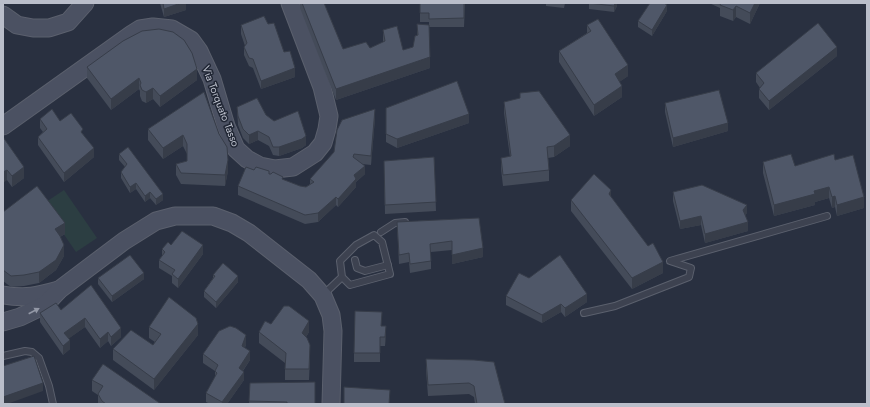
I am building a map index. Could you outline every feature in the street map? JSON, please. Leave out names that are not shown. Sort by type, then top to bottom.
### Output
[{"type":"main road","points":[[3,16],[17,25],[33,28],[48,28],[68,22],[85,3]]},
{"type":"main road","name":"Via Torquato Tasso","points":[[3,126],[140,29],[153,27],[172,29],[191,40],[200,51],[212,79],[226,126],[236,149],[247,159],[260,166],[275,169],[293,167],[315,153],[323,143],[328,129],[329,116],[322,87],[290,3]]},
{"type":"main road","points":[[3,322],[20,317],[45,305],[59,290],[124,241],[156,221],[175,216],[213,216],[232,223],[249,233],[309,280],[323,296],[330,315],[332,331],[331,404]]},
{"type":"main road","points":[[3,295],[23,298],[40,296],[59,290]]},
{"type":"lane","points":[[584,312],[615,306],[688,277],[691,268],[670,261],[827,216]]},
{"type":"lane","points":[[381,232],[395,223],[408,222]]},
{"type":"lane","points":[[374,235],[382,242],[390,274],[350,285],[342,277],[340,261],[356,245],[374,235]]},
{"type":"lane","points":[[355,260],[357,268],[365,272],[388,264]]},
{"type":"lane","points":[[323,296],[342,277]]},
{"type":"lane","points":[[3,356],[25,351],[32,352],[39,358],[49,386],[53,404]]},
{"type":"shaded area","points":[[64,190],[97,238],[76,252],[43,204]]},
{"type":"building","points":[[163,3],[181,3],[164,9]]},
{"type":"building","points":[[302,3],[324,3],[343,49],[366,42],[370,48],[385,41],[383,30],[397,26],[403,50],[413,47],[415,36],[418,35],[417,24],[429,25],[430,57],[336,89]]},
{"type":"building","points":[[420,3],[464,3],[464,18],[429,19],[429,13],[420,13]]},
{"type":"building","points":[[589,3],[615,3],[614,6]]},
{"type":"building","points":[[650,3],[664,3],[667,5],[652,30],[638,21]]},
{"type":"building","points":[[721,3],[755,3],[750,13],[736,6],[733,10],[720,5]]},
{"type":"building","points":[[264,16],[268,24],[274,23],[284,52],[290,51],[295,68],[261,81],[253,59],[249,58],[244,47],[247,43],[241,25]]},
{"type":"building","points":[[598,19],[628,65],[615,74],[622,86],[594,105],[559,51],[591,31],[587,25]]},
{"type":"building","points":[[818,23],[837,47],[769,101],[759,89],[764,83],[756,73]]},
{"type":"building","points":[[159,29],[173,32],[184,40],[192,53],[197,69],[160,96],[153,88],[146,92],[142,90],[139,78],[111,99],[87,67],[123,41],[142,31]]},
{"type":"building","points":[[457,81],[469,114],[397,139],[386,134],[386,108]]},
{"type":"building","points":[[719,90],[728,123],[673,138],[665,103]]},
{"type":"building","points":[[539,91],[570,135],[554,146],[547,147],[549,170],[503,175],[501,158],[511,156],[504,102],[520,98],[520,93]]},
{"type":"building","points":[[204,92],[219,134],[227,147],[228,160],[225,175],[181,173],[176,164],[187,161],[187,144],[183,135],[163,148],[148,129]]},
{"type":"building","points":[[257,98],[266,115],[274,121],[298,111],[306,136],[302,139],[279,147],[273,147],[269,137],[258,131],[249,135],[243,129],[238,116],[237,107]]},
{"type":"building","points":[[52,109],[60,121],[71,113],[83,129],[81,132],[94,148],[64,173],[38,137],[47,129],[40,119]]},
{"type":"building","points":[[375,109],[371,156],[354,154],[353,157],[365,166],[354,175],[356,179],[338,199],[336,197],[318,213],[305,215],[238,186],[246,167],[254,170],[256,167],[269,171],[269,174],[273,172],[283,177],[282,179],[306,187],[314,182],[310,179],[334,152],[337,130],[342,120]]},
{"type":"building","points":[[3,137],[24,167],[12,176],[7,170],[3,172]]},
{"type":"building","points":[[128,147],[163,194],[156,199],[150,192],[145,196],[136,183],[130,187],[121,172],[127,164],[119,154]]},
{"type":"building","points":[[791,154],[795,166],[834,154],[835,160],[853,155],[864,197],[837,205],[835,196],[832,197],[829,187],[814,191],[815,194],[774,205],[763,162]]},
{"type":"building","points":[[434,157],[436,202],[385,205],[384,161]]},
{"type":"building","points":[[594,174],[611,190],[609,194],[648,246],[653,243],[663,262],[632,278],[571,200]]},
{"type":"building","points":[[702,185],[747,205],[743,210],[748,222],[705,234],[701,216],[680,221],[673,192]]},
{"type":"building","points":[[37,186],[65,223],[55,229],[64,245],[56,260],[39,272],[11,276],[3,270],[3,212]]},
{"type":"building","points":[[479,218],[483,248],[452,255],[452,241],[430,244],[431,261],[410,264],[409,253],[399,255],[397,222]]},
{"type":"building","points":[[182,231],[203,245],[178,279],[172,274],[175,270],[159,260],[165,252],[162,249],[168,242],[171,245]]},
{"type":"building","points":[[130,255],[144,273],[112,296],[98,278]]},
{"type":"building","points":[[560,255],[587,294],[565,308],[561,304],[542,315],[506,296],[519,273],[529,278]]},
{"type":"building","points":[[223,263],[238,276],[216,302],[204,291],[215,276],[213,275]]},
{"type":"building","points":[[91,285],[121,328],[111,337],[108,332],[100,339],[85,318],[64,333],[70,340],[63,346],[40,313],[56,303],[61,310]]},
{"type":"building","points":[[169,297],[196,318],[198,324],[154,379],[113,349],[131,330],[153,345],[161,334],[149,327]]},
{"type":"building","points":[[284,306],[289,306],[309,321],[302,333],[307,338],[310,345],[309,369],[285,369],[286,353],[259,332],[265,321],[271,324]]},
{"type":"building","points":[[355,311],[382,312],[381,326],[386,326],[385,337],[380,337],[380,353],[354,353]]},
{"type":"building","points":[[230,326],[246,335],[242,346],[250,351],[239,368],[244,372],[222,402],[206,393],[217,373],[215,371],[218,365],[203,354],[219,331]]},
{"type":"building","points":[[34,356],[43,383],[3,397],[3,366]]},
{"type":"building","points":[[426,359],[494,362],[505,404],[477,404],[474,386],[469,383],[428,385]]},
{"type":"building","points":[[103,364],[161,404],[106,404],[102,401],[98,394],[103,386],[92,380]]},
{"type":"building","points":[[315,382],[315,404],[287,404],[287,402],[249,401],[250,383]]},
{"type":"building","points":[[344,387],[390,390],[389,404],[344,404]]}]
